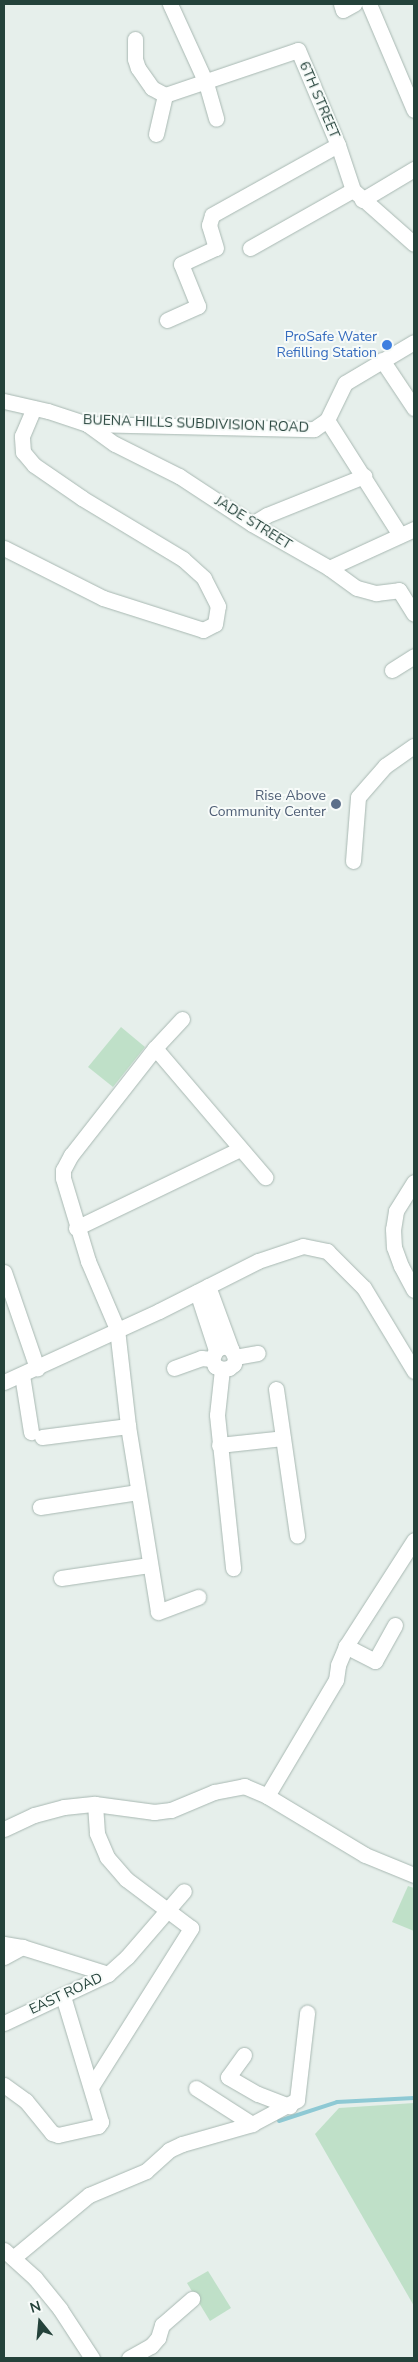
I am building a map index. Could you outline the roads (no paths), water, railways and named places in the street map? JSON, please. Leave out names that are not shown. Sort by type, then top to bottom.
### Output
[{"type":"street","points":[[170,4],[206,83],[216,119]]},
{"type":"street","points":[[341,4],[343,10],[354,4]]},
{"type":"street","points":[[370,4],[414,110]]},
{"type":"street","points":[[136,39],[135,59],[138,68],[159,91],[156,134]]},
{"type":"street","name":"6TH STREET","points":[[159,91],[206,83],[298,50],[357,195]]},
{"type":"street","points":[[167,320],[198,306],[181,264],[216,248],[209,225],[212,216],[338,145]]},
{"type":"street","points":[[250,248],[414,169]]},
{"type":"street","points":[[357,195],[414,244]]},
{"type":"street","points":[[400,535],[327,420],[345,383],[414,342]]},
{"type":"street","points":[[382,360],[414,408]]},
{"type":"street","name":"BUENA HILLS SUBDIVISION ROAD","points":[[4,401],[48,411],[87,424],[314,429],[327,420]]},
{"type":"street","points":[[4,548],[103,598],[204,630],[215,624],[218,606],[204,578],[184,559],[82,498],[34,465],[23,452],[22,436],[34,408]]},
{"type":"street","name":"JADE STREET","points":[[87,424],[115,444],[178,476],[252,524],[329,568],[357,588],[376,593],[399,590],[414,614]]},
{"type":"street","points":[[252,524],[267,515],[364,476]]},
{"type":"street","points":[[329,568],[414,529]]},
{"type":"street","points":[[392,670],[414,656]]},
{"type":"street","points":[[352,861],[358,797],[385,766],[414,746]]},
{"type":"street","points":[[182,1019],[155,1048],[71,1155],[63,1170],[64,1184],[76,1228],[117,1329],[128,1426],[158,1612],[198,1597]]},
{"type":"street","points":[[155,1048],[266,1177]]},
{"type":"street","points":[[76,1228],[240,1149]]},
{"type":"street","points":[[414,1182],[396,1211],[393,1229],[394,1247],[401,1266],[414,1290]]},
{"type":"street","points":[[4,1382],[159,1311],[258,1261],[303,1246],[328,1251],[364,1288],[414,1371]]},
{"type":"street","points":[[4,1272],[37,1368]]},
{"type":"street","points":[[174,1368],[201,1358],[216,1359],[228,1368],[234,1364],[233,1353],[203,1289]]},
{"type":"street","points":[[203,1289],[216,1359],[219,1445],[233,1568]]},
{"type":"street","points":[[233,1353],[258,1353]]},
{"type":"street","points":[[22,1375],[37,1434],[128,1426]]},
{"type":"street","points":[[276,1389],[297,1534]]},
{"type":"street","points":[[219,1445],[283,1438]]},
{"type":"street","points":[[40,1507],[138,1492]]},
{"type":"street","points":[[267,1796],[336,1680],[338,1665],[346,1646],[414,1540]]},
{"type":"street","points":[[61,1578],[149,1565]]},
{"type":"street","points":[[346,1646],[375,1661],[395,1625]]},
{"type":"street","points":[[4,1829],[34,1815],[64,1807],[95,1804],[154,1812],[171,1810],[214,1792],[244,1786],[267,1796],[382,1864],[414,1875]]},
{"type":"street","points":[[91,2087],[191,1928],[166,1912],[126,1879],[107,1857],[97,1833],[95,1804]]},
{"type":"street","name":"EAST ROAD","points":[[4,2023],[108,1974],[127,1957],[184,1892]]},
{"type":"street","points":[[4,1944],[22,1947],[108,1974]]},
{"type":"street","points":[[4,1957],[22,1947]]},
{"type":"street","points":[[4,2085],[26,2101],[52,2133],[58,2136],[98,2126],[101,2122],[63,1996]]},
{"type":"street","points":[[92,2358],[60,2309],[35,2278],[9,2254],[89,2195],[146,2171],[169,2150],[182,2144],[252,2124],[290,2106],[298,2100],[307,2013]]},
{"type":"street","points":[[244,2055],[228,2077],[258,2094],[290,2106]]},
{"type":"street","points":[[196,2088],[252,2124]]},
{"type":"street","points":[[129,2358],[151,2346],[158,2338],[162,2325],[192,2299]]},
{"type":"waterway","points":[[279,2121],[337,2102],[414,2098]]},
{"type":"place","name":"ProSafe Water Refilling Station","points":[[387,345]]},
{"type":"place","name":"Rise Above Community Center","points":[[336,804]]}]
